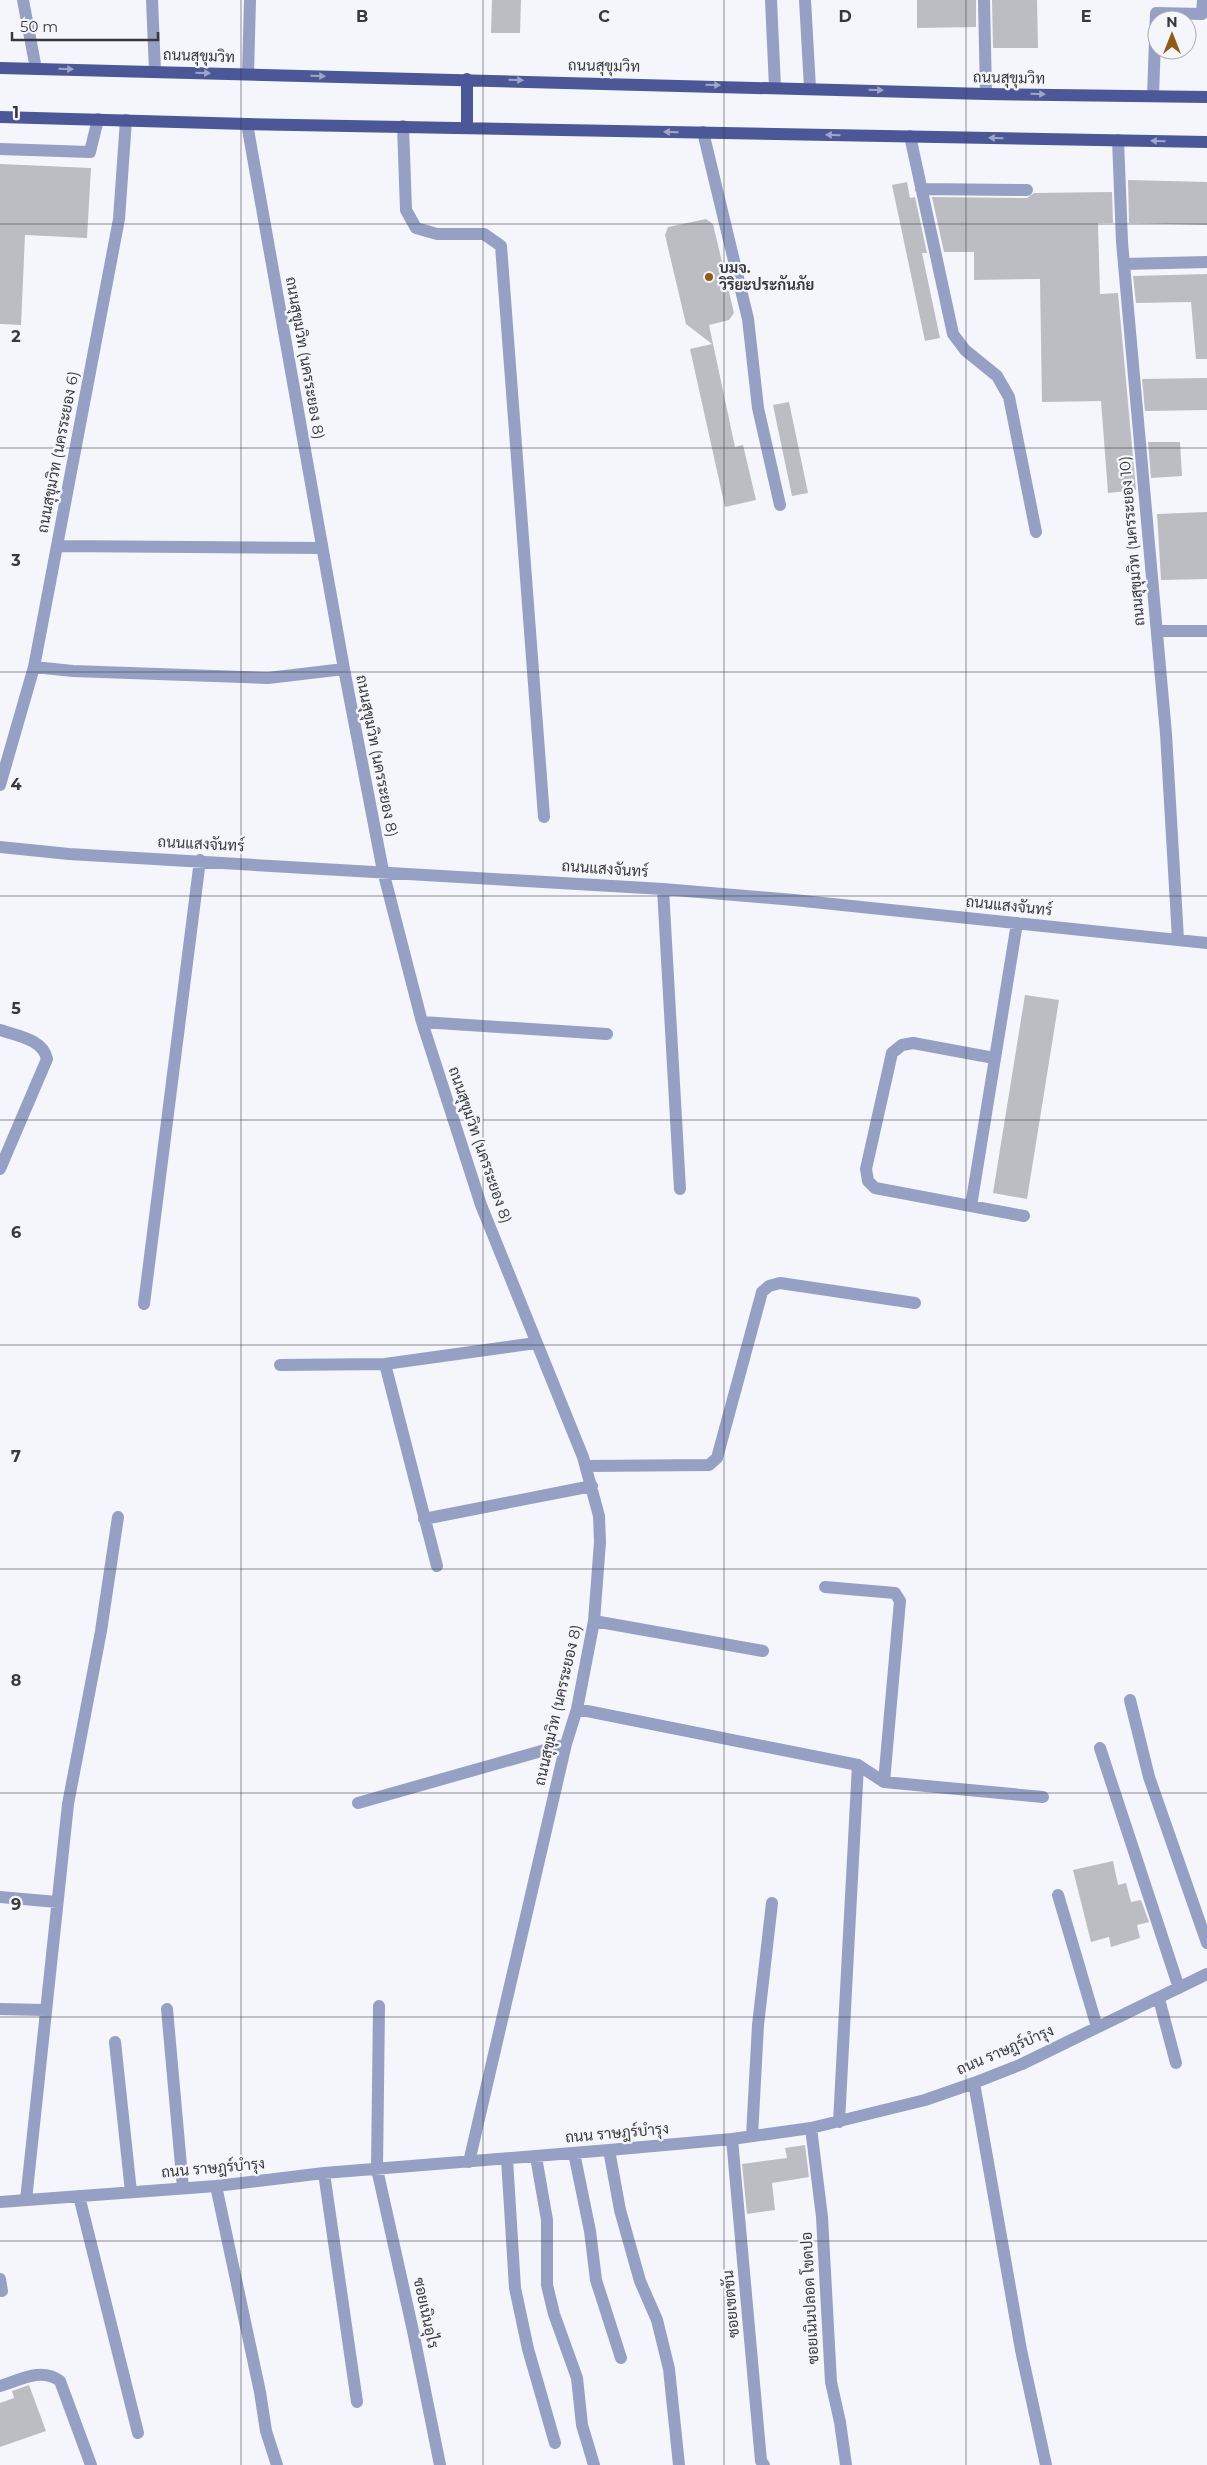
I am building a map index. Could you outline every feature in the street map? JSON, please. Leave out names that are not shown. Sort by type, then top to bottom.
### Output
[{"type":"main road","name":"ถนนสุขุมวิท","points":[[0,68],[986,94],[1207,97]]},
{"type":"main road","points":[[467,79],[467,127]]},
{"type":"main road","points":[[0,116],[247,124],[1207,142]]},
{"type":"street","points":[[23,0],[36,68]]},
{"type":"street","points":[[152,0],[155,72]]},
{"type":"street","points":[[248,74],[250,0]]},
{"type":"street","points":[[771,0],[775,87]]},
{"type":"street","points":[[805,0],[810,88]]},
{"type":"street","points":[[984,0],[986,94]]},
{"type":"street","points":[[1153,96],[1156,13],[1202,14],[1203,0]]},
{"type":"street","points":[[0,149],[90,152],[98,119]]},
{"type":"street","name":"ถนนสุขุมวิท (นครระยอง 6)","points":[[0,786],[34,667],[119,219],[126,120]]},
{"type":"street","name":"ถนนสุขุมวิท (นครระยอง 8)","points":[[247,124],[344,669],[383,871],[422,1022],[481,1204],[586,1466],[599,1516],[600,1542],[594,1621],[577,1708],[566,1744],[470,2162]]},
{"type":"street","points":[[403,126],[406,210],[416,228],[436,234],[484,234],[501,246],[544,817]]},
{"type":"street","points":[[703,132],[748,320],[758,408],[780,505]]},
{"type":"street","points":[[910,136],[953,334],[965,350],[997,376],[1009,397],[1036,532]]},
{"type":"street","name":"ถนนสุขุมวิท (นครระยอง 10)","points":[[1118,140],[1124,264],[1166,734],[1178,939]]},
{"type":"street","points":[[921,189],[1027,190]]},
{"type":"street","points":[[1124,264],[1207,262]]},
{"type":"street","points":[[57,546],[322,548]]},
{"type":"street","points":[[1156,631],[1207,631]]},
{"type":"street","points":[[34,667],[74,671],[268,678],[344,669]]},
{"type":"street","name":"ถนนแสงจันทร์","points":[[0,847],[69,854],[200,860],[663,889],[1207,943]]},
{"type":"street","points":[[144,1304],[200,860]]},
{"type":"street","points":[[663,889],[680,1189]]},
{"type":"street","points":[[971,1206],[1017,923]]},
{"type":"street","points":[[422,1022],[607,1034]]},
{"type":"street","points":[[0,1030],[40,1044],[46,1050],[48,1058],[0,1169]]},
{"type":"street","points":[[994,1058],[913,1043],[902,1045],[892,1053],[866,1169],[868,1181],[875,1188],[1024,1216]]},
{"type":"street","points":[[586,1466],[709,1465],[717,1458],[762,1292],[769,1286],[780,1283],[915,1303]]},
{"type":"street","points":[[280,1365],[385,1364],[536,1343]]},
{"type":"street","points":[[385,1364],[436,1566]]},
{"type":"street","points":[[424,1519],[592,1486]]},
{"type":"street","points":[[26,2200],[68,1804],[101,1631],[118,1517]]},
{"type":"street","points":[[825,1588],[895,1593],[900,1601],[884,1782]]},
{"type":"street","points":[[594,1621],[763,1651]]},
{"type":"street","points":[[1130,1700],[1151,1785],[1207,1944]]},
{"type":"street","points":[[577,1708],[858,1765],[884,1782],[1043,1797]]},
{"type":"street","points":[[358,1803],[566,1744]]},
{"type":"street","points":[[1100,1748],[1179,1988]]},
{"type":"street","points":[[840,2122],[858,1765]]},
{"type":"street","points":[[1058,1894],[1097,2027]]},
{"type":"street","points":[[0,1897],[57,1902]]},
{"type":"street","points":[[752,2136],[758,2025],[772,1903]]},
{"type":"street","name":"ถนน ราษฎร์บำรุง","points":[[0,2202],[216,2186],[324,2173],[574,2154],[732,2139],[811,2128],[925,2100],[974,2083],[1022,2064],[1207,1974]]},
{"type":"street","points":[[1159,1998],[1176,2063]]},
{"type":"street","name":"ซอยเนินอุไร","points":[[379,2006],[377,2169],[440,2465]]},
{"type":"street","points":[[0,2008],[45,2010]]},
{"type":"street","points":[[167,2009],[182,2188]]},
{"type":"street","points":[[115,2042],[131,2192]]},
{"type":"street","points":[[974,2083],[1022,2350],[1046,2465]]},
{"type":"street","name":"ซอยเนินปลอด โขดปอ","points":[[811,2128],[822,2217],[831,2382],[840,2422],[846,2465]]},
{"type":"street","name":"ซอยเขตขัน","points":[[732,2139],[761,2461],[764,2465]]},
{"type":"street","points":[[609,2150],[620,2210],[640,2281],[658,2320],[669,2369],[679,2465]]},
{"type":"street","points":[[574,2154],[590,2231],[596,2280],[621,2358]]},
{"type":"street","points":[[536,2157],[547,2220],[547,2285],[554,2314],[577,2378],[582,2425],[594,2465]]},
{"type":"street","points":[[507,2159],[515,2288],[528,2349],[555,2443]]},
{"type":"street","points":[[324,2173],[357,2402]]},
{"type":"street","points":[[216,2186],[260,2392],[266,2431],[277,2465]]},
{"type":"street","points":[[79,2196],[138,2433]]},
{"type":"street","points":[[0,2386],[43,2373],[52,2376],[60,2382],[91,2465]]},
{"type":"building","points":[[492,0],[521,0],[520,33],[491,33]]},
{"type":"building","points":[[917,0],[976,0],[976,27],[917,28]]},
{"type":"building","points":[[992,0],[1037,0],[1038,48],[993,48]]},
{"type":"building","points":[[0,164],[91,168],[87,238],[25,235],[21,325],[0,324]]},
{"type":"building","points":[[1128,180],[1207,182],[1207,225],[1129,223]]},
{"type":"building","points":[[907,182],[910,198],[915,197],[927,253],[922,253],[940,338],[925,341],[892,185]]},
{"type":"building","points":[[1112,192],[1113,223],[1098,223],[1100,294],[1118,293],[1136,490],[1108,493],[1101,401],[1042,402],[1040,279],[974,280],[974,252],[944,252],[932,197],[1027,198],[1034,193]]},
{"type":"building","points":[[706,219],[713,224],[734,313],[729,320],[709,325],[735,447],[743,445],[756,500],[725,507],[690,349],[712,344],[686,324],[665,235],[668,227]]},
{"type":"building","points":[[1207,274],[1207,359],[1196,359],[1191,302],[1136,303],[1133,276]]},
{"type":"building","points":[[1207,378],[1207,410],[1145,411],[1142,379]]},
{"type":"building","points":[[789,402],[808,493],[792,496],[773,405]]},
{"type":"building","points":[[1148,442],[1180,442],[1182,476],[1151,478]]},
{"type":"building","points":[[1207,512],[1207,579],[1161,580],[1157,514]]},
{"type":"building","points":[[1025,995],[1059,1000],[1027,1199],[993,1193]]},
{"type":"building","points":[[1113,1861],[1118,1885],[1126,1883],[1131,1902],[1141,1900],[1149,1922],[1137,1925],[1140,1938],[1111,1947],[1109,1937],[1091,1942],[1073,1870]]},
{"type":"building","points":[[805,2145],[809,2177],[772,2183],[775,2210],[747,2214],[742,2164],[787,2158],[785,2148]]},
{"type":"building","points":[[29,2385],[46,2431],[0,2447],[0,2403],[14,2398],[12,2391]]},
{"type":"place","name":"บมจ. วิริยะประกันภัย","points":[[709,277]]}]
